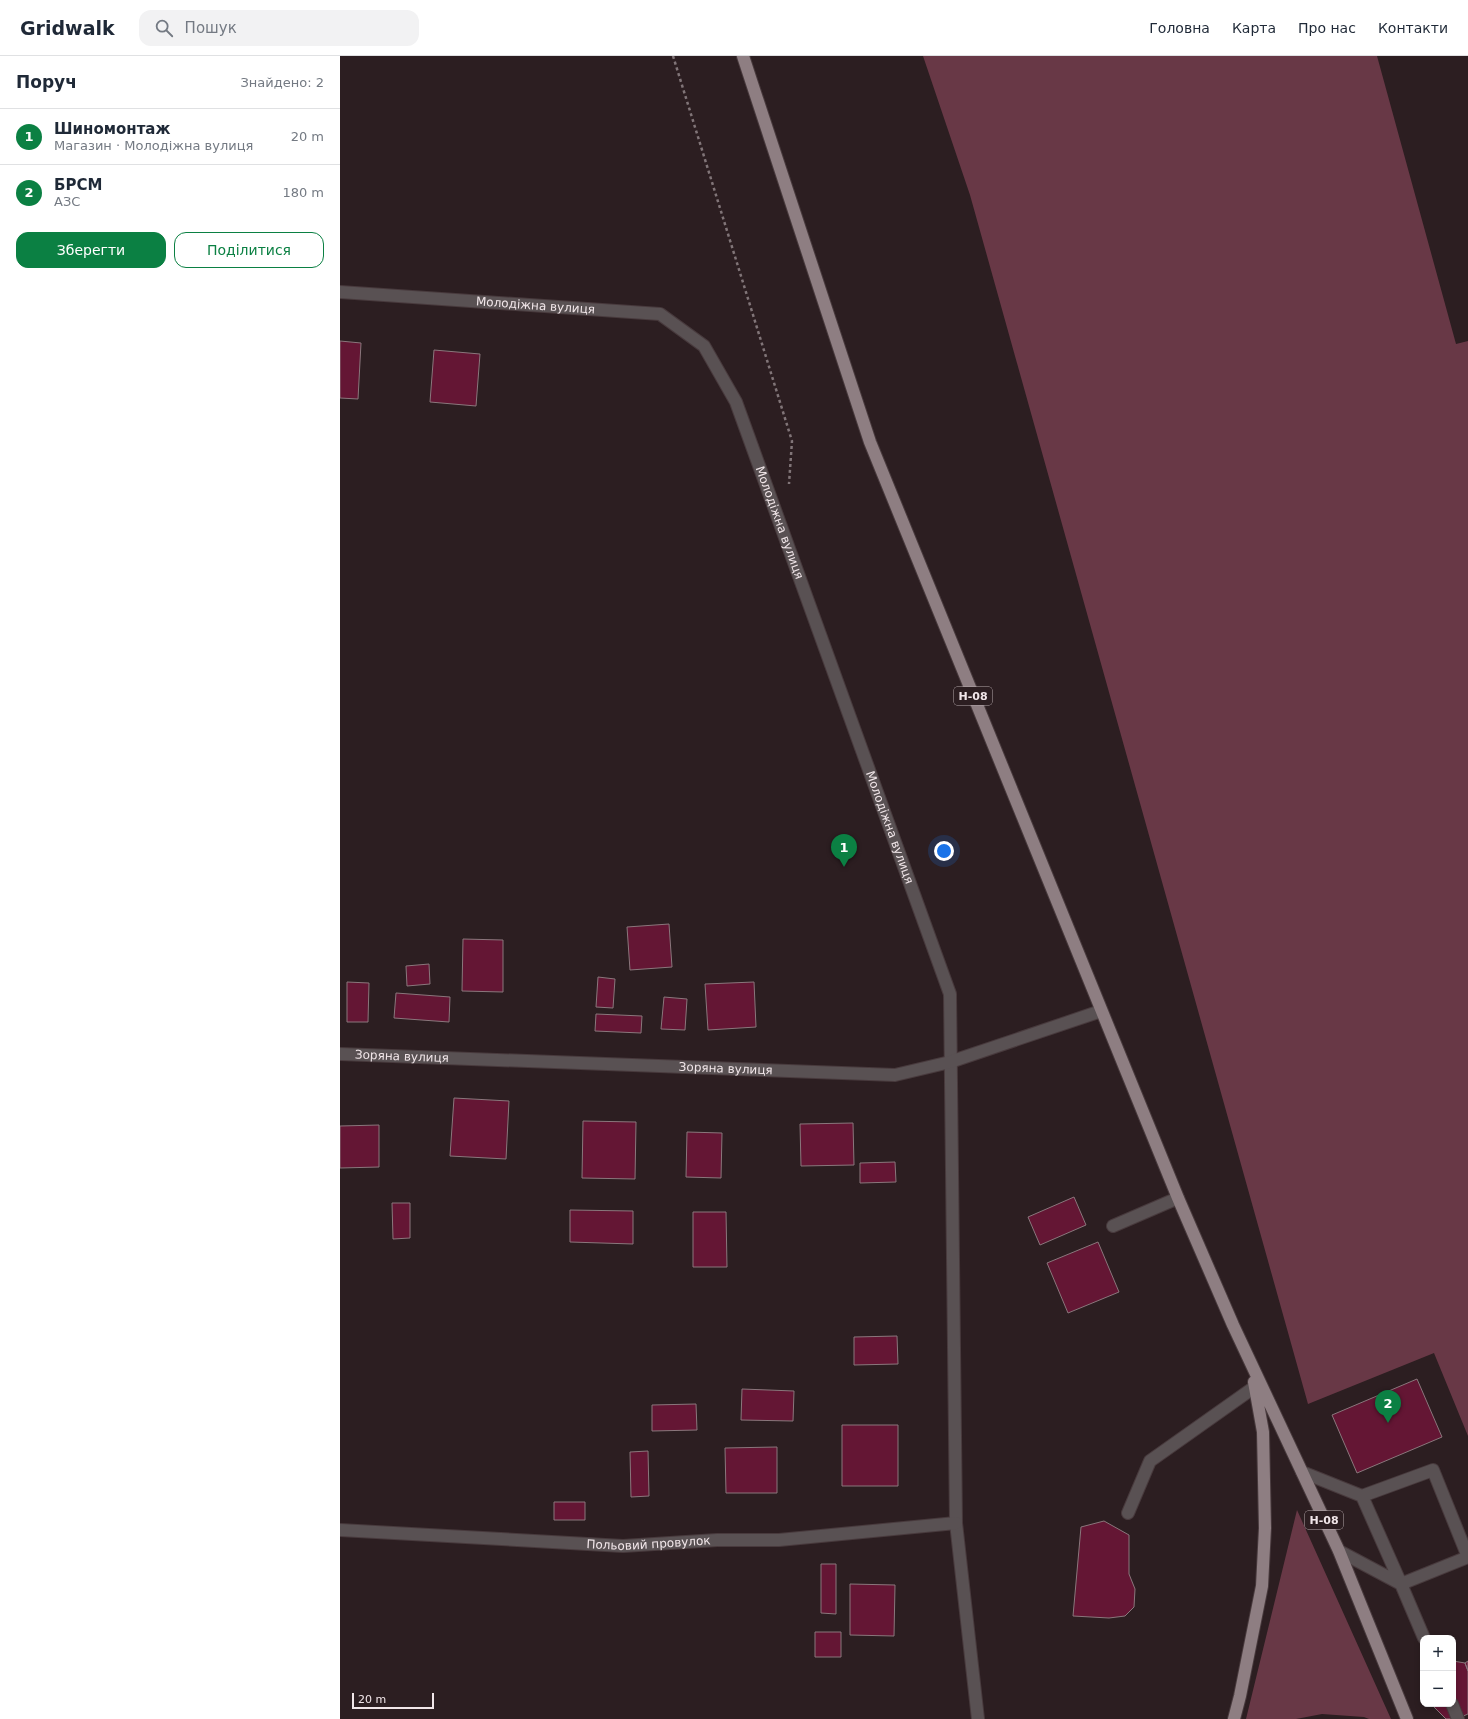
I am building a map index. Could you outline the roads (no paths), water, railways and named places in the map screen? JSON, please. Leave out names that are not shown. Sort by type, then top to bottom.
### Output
[{"type":"main road","name":"Н-08","points":[[743,56],[870,442],[1178,1198],[1233,1325],[1339,1551],[1407,1719]]},
{"type":"main road","name":"Н-08","points":[[1233,1325],[1256,1386],[1263,1432],[1265,1528],[1262,1586],[1234,1719]]},
{"type":"street","name":"Молодіжна вулиця","points":[[340,292],[660,314],[704,346],[736,402],[950,994],[956,1523],[978,1719]]},
{"type":"street","name":"Зоряна вулиця","points":[[340,1054],[895,1075],[950,1062],[1101,1011]]},
{"type":"street","points":[[1113,1226],[1178,1198]]},
{"type":"street","points":[[1128,1513],[1150,1461],[1256,1386]]},
{"type":"street","points":[[1302,1472],[1362,1496],[1433,1470],[1468,1557],[1401,1584],[1339,1551]]},
{"type":"street","points":[[1362,1496],[1423,1635]]},
{"type":"street","name":"Польовий провулок","points":[[340,1530],[623,1546],[717,1540],[779,1540],[956,1523]]},
{"type":"street","points":[[1453,1707],[1458,1719]]},
{"type":"place","name":"Шиномонтаж","points":[[844,867]]},
{"type":"place","name":"БРСМ","points":[[1388,1423]]}]
